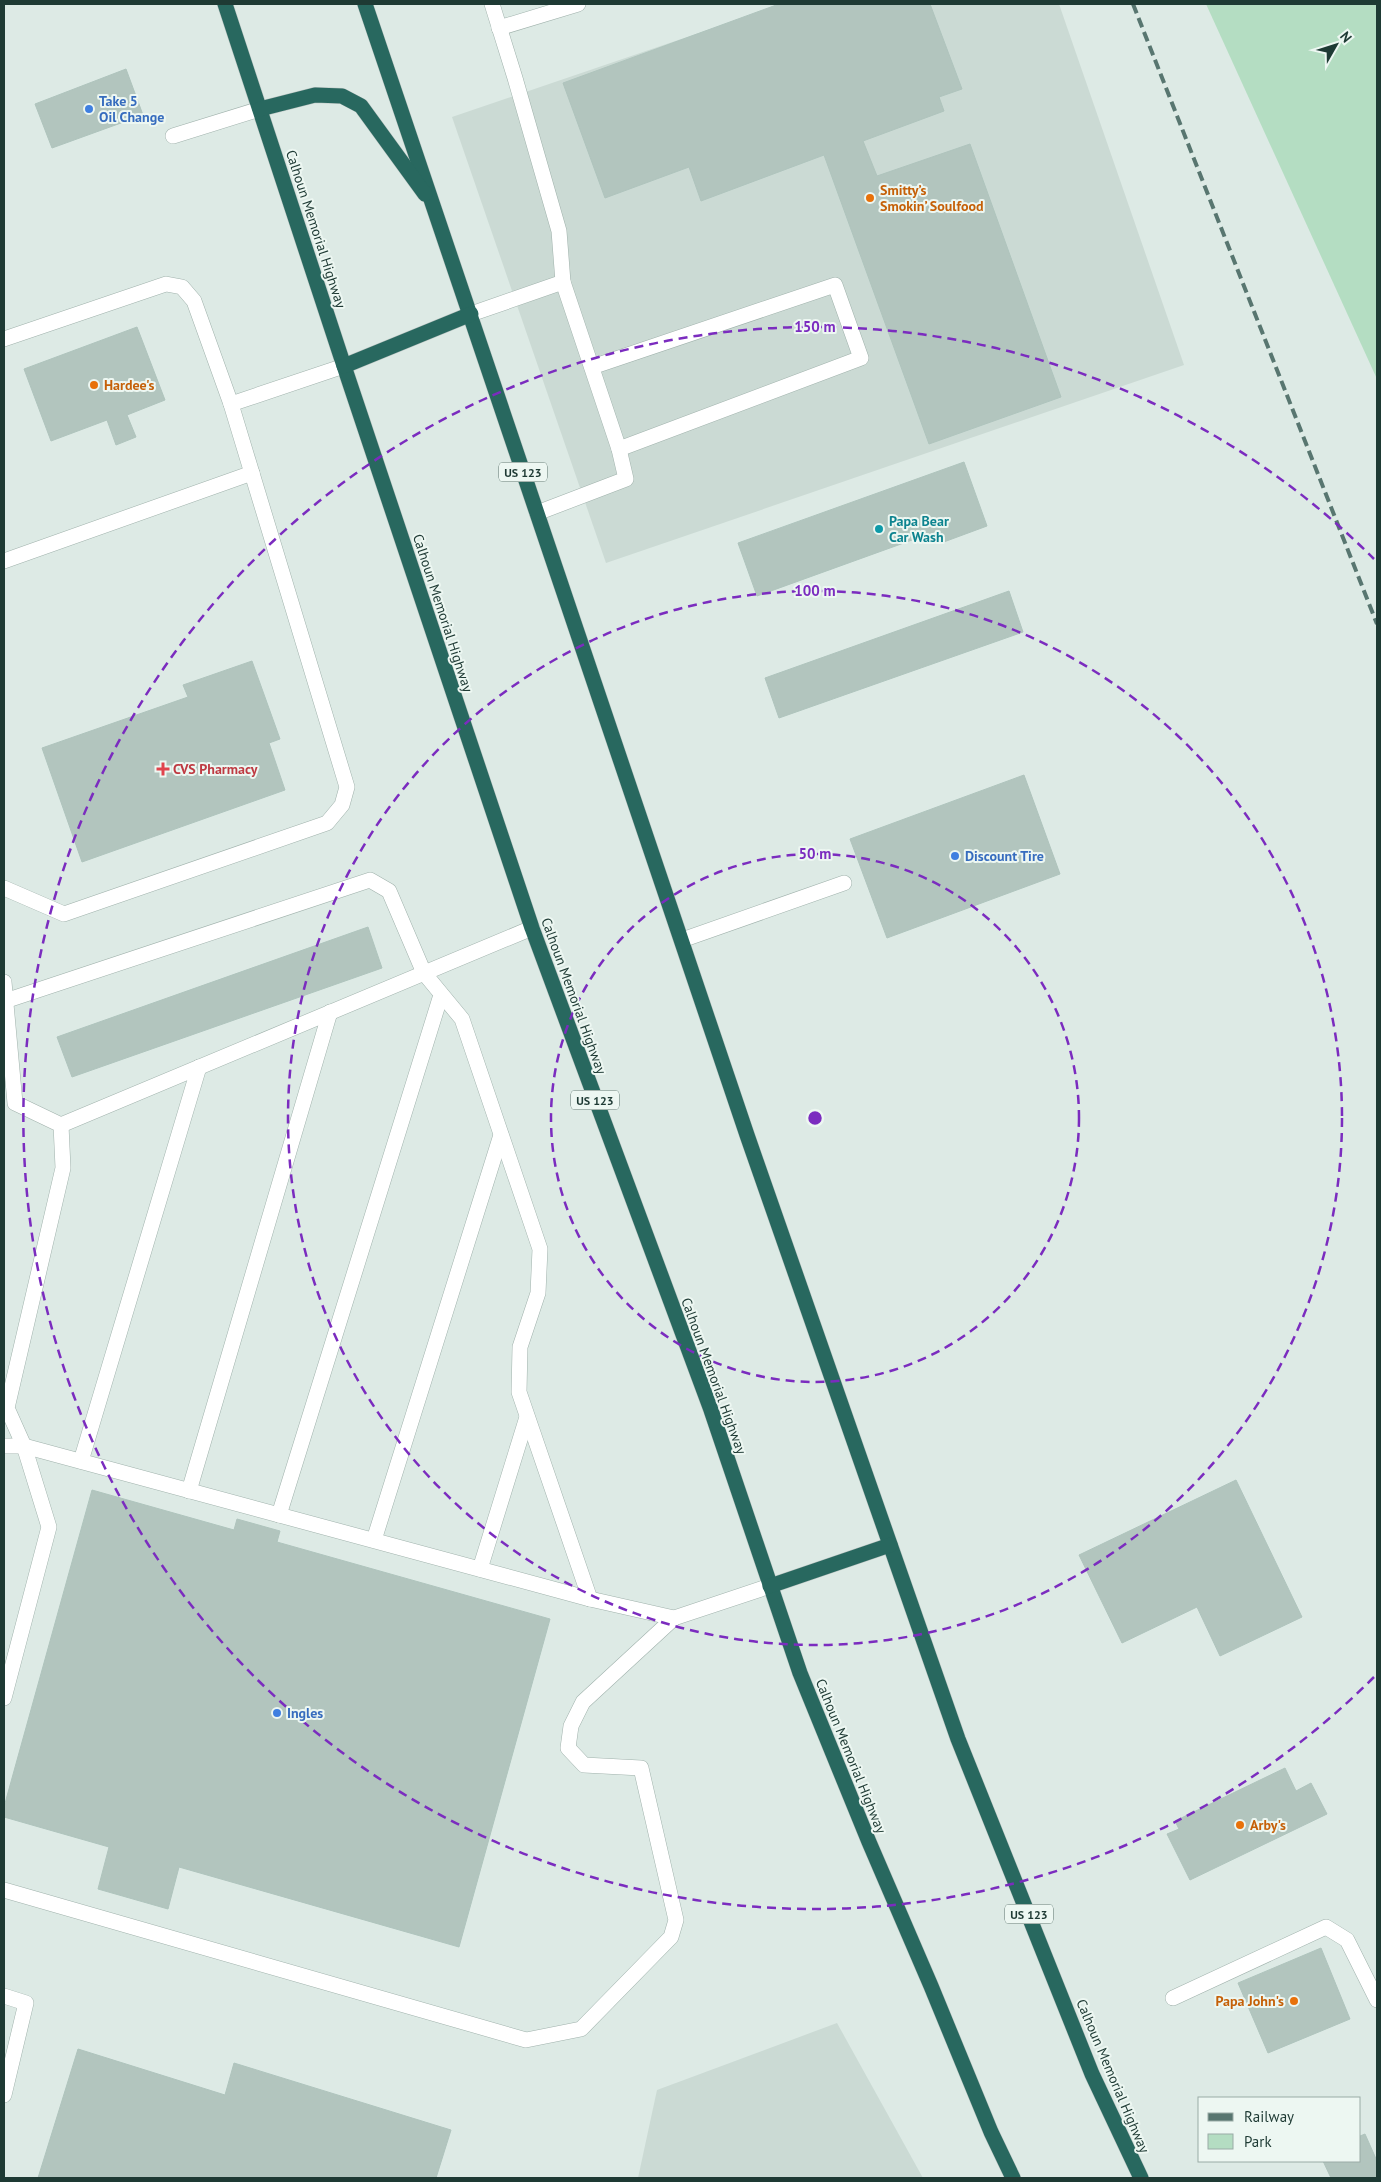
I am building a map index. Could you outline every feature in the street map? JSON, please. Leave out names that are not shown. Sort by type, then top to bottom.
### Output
[{"type":"highway","name":"Calhoun Memorial Highway","points":[[225,4],[532,928],[711,1410],[800,1673],[869,1842],[1013,2178]]},
{"type":"highway","name":"Calhoun Memorial Highway","points":[[365,4],[747,1135],[958,1739],[1092,2074],[1140,2178]]},
{"type":"highway","points":[[260,109],[315,95],[342,96],[361,106],[435,207]]},
{"type":"highway","points":[[344,366],[471,314]]},
{"type":"highway","points":[[770,1586],[890,1545]]},
{"type":"lane","points":[[492,4],[559,231],[563,282],[619,449],[626,479],[537,513]]},
{"type":"lane","points":[[499,28],[578,4]]},
{"type":"lane","points":[[173,136],[260,109]]},
{"type":"lane","points":[[471,314],[563,282]]},
{"type":"lane","points":[[4,339],[166,284],[182,287],[194,301],[231,404],[347,787],[342,805],[327,823],[64,914],[4,888]]},
{"type":"lane","points":[[592,368],[836,285],[861,358],[619,449]]},
{"type":"lane","points":[[231,404],[344,366]]},
{"type":"lane","points":[[4,561],[252,473]]},
{"type":"lane","points":[[5,1001],[370,880],[389,891],[424,973],[462,1019],[540,1248],[538,1293],[520,1347],[519,1392],[590,1599]]},
{"type":"lane","points":[[682,940],[844,883]]},
{"type":"lane","points":[[4,982],[9,1103],[61,1124],[532,928]]},
{"type":"lane","points":[[279,1515],[441,995]]},
{"type":"lane","points":[[189,1490],[330,1012]]},
{"type":"lane","points":[[81,1461],[199,1067]]},
{"type":"lane","points":[[4,1698],[49,1527],[24,1446],[7,1408],[64,1168],[61,1124]]},
{"type":"lane","points":[[374,1540],[501,1136]]},
{"type":"lane","points":[[480,1569],[527,1417]]},
{"type":"lane","points":[[4,1446],[24,1446],[590,1599],[674,1618]]},
{"type":"lane","points":[[4,1890],[526,2040],[581,2029],[671,1937],[676,1920],[641,1768],[584,1765],[568,1748],[570,1726],[583,1702],[674,1618],[770,1586]]},
{"type":"lane","points":[[1174,1998],[1326,1927],[1347,1940],[1377,2000]]},
{"type":"lane","points":[[4,1996],[26,2003],[4,2095]]},
{"type":"shaded area","points":[[784,4],[1059,4],[1184,365],[606,563],[452,117]]},
{"type":"shaded area","points":[[837,2023],[923,2178],[638,2178],[657,2090]]},
{"type":"green space","points":[[1206,4],[1377,4],[1377,379]]},
{"type":"building","points":[[779,4],[930,4],[962,89],[939,97],[944,111],[863,141],[877,176],[970,144],[1061,397],[929,444],[824,155],[701,201],[689,167],[605,198],[563,83]]},
{"type":"building","name":"Take 5 Oil Change","points":[[126,69],[143,115],[52,148],[35,104]]},
{"type":"building","name":"Hardee's","points":[[137,327],[165,400],[127,415],[136,437],[116,445],[107,420],[51,441],[24,369]]},
{"type":"building","name":"Papa Bear Car Wash","points":[[964,462],[987,526],[941,543],[937,531],[757,596],[738,543]]},
{"type":"building","points":[[1009,591],[1023,632],[779,718],[765,678]]},
{"type":"building","name":"CVS Pharmacy","points":[[252,661],[280,739],[269,743],[285,790],[82,862],[42,748],[188,697],[183,685]]},
{"type":"building","name":"Discount Tire","points":[[1024,775],[1060,874],[887,938],[850,839]]},
{"type":"building","points":[[368,927],[382,968],[72,1077],[57,1037]]},
{"type":"building","points":[[1236,1480],[1302,1617],[1220,1656],[1197,1607],[1122,1643],[1079,1555]]},
{"type":"building","name":"Ingles","points":[[92,1490],[234,1530],[237,1519],[280,1531],[277,1542],[550,1619],[459,1947],[179,1867],[168,1909],[98,1889],[109,1847],[4,1817],[4,1807]]},
{"type":"building","name":"Arby's","points":[[1285,1768],[1296,1791],[1311,1783],[1327,1814],[1190,1880],[1167,1834],[1179,1829],[1175,1821]]},
{"type":"building","name":"Papa John's","points":[[1321,1948],[1350,2019],[1268,2053],[1238,1983]]},
{"type":"building","points":[[78,2049],[225,2095],[234,2063],[451,2130],[436,2178],[38,2178]]},
{"type":"building","points":[[1365,2134],[1377,2161],[1377,2178],[1331,2178],[1323,2162],[1361,2162],[1361,2136]]},
{"type":"railway","points":[[1133,4],[1377,624]]},
{"type":"place","name":"Take 5 Oil Change","points":[[89,109]]},
{"type":"place","name":"Smitty’s Smokin’ Soulfood","points":[[870,198]]},
{"type":"place","name":"Hardee's","points":[[94,385]]},
{"type":"place","name":"Papa Bear Car Wash","points":[[879,529]]},
{"type":"place","name":"CVS Pharmacy","points":[[163,769]]},
{"type":"place","name":"Discount Tire","points":[[955,856]]},
{"type":"place","name":"Ingles","points":[[277,1713]]},
{"type":"place","name":"Arby's","points":[[1240,1825]]},
{"type":"place","name":"Papa John's","points":[[1294,2001]]}]
